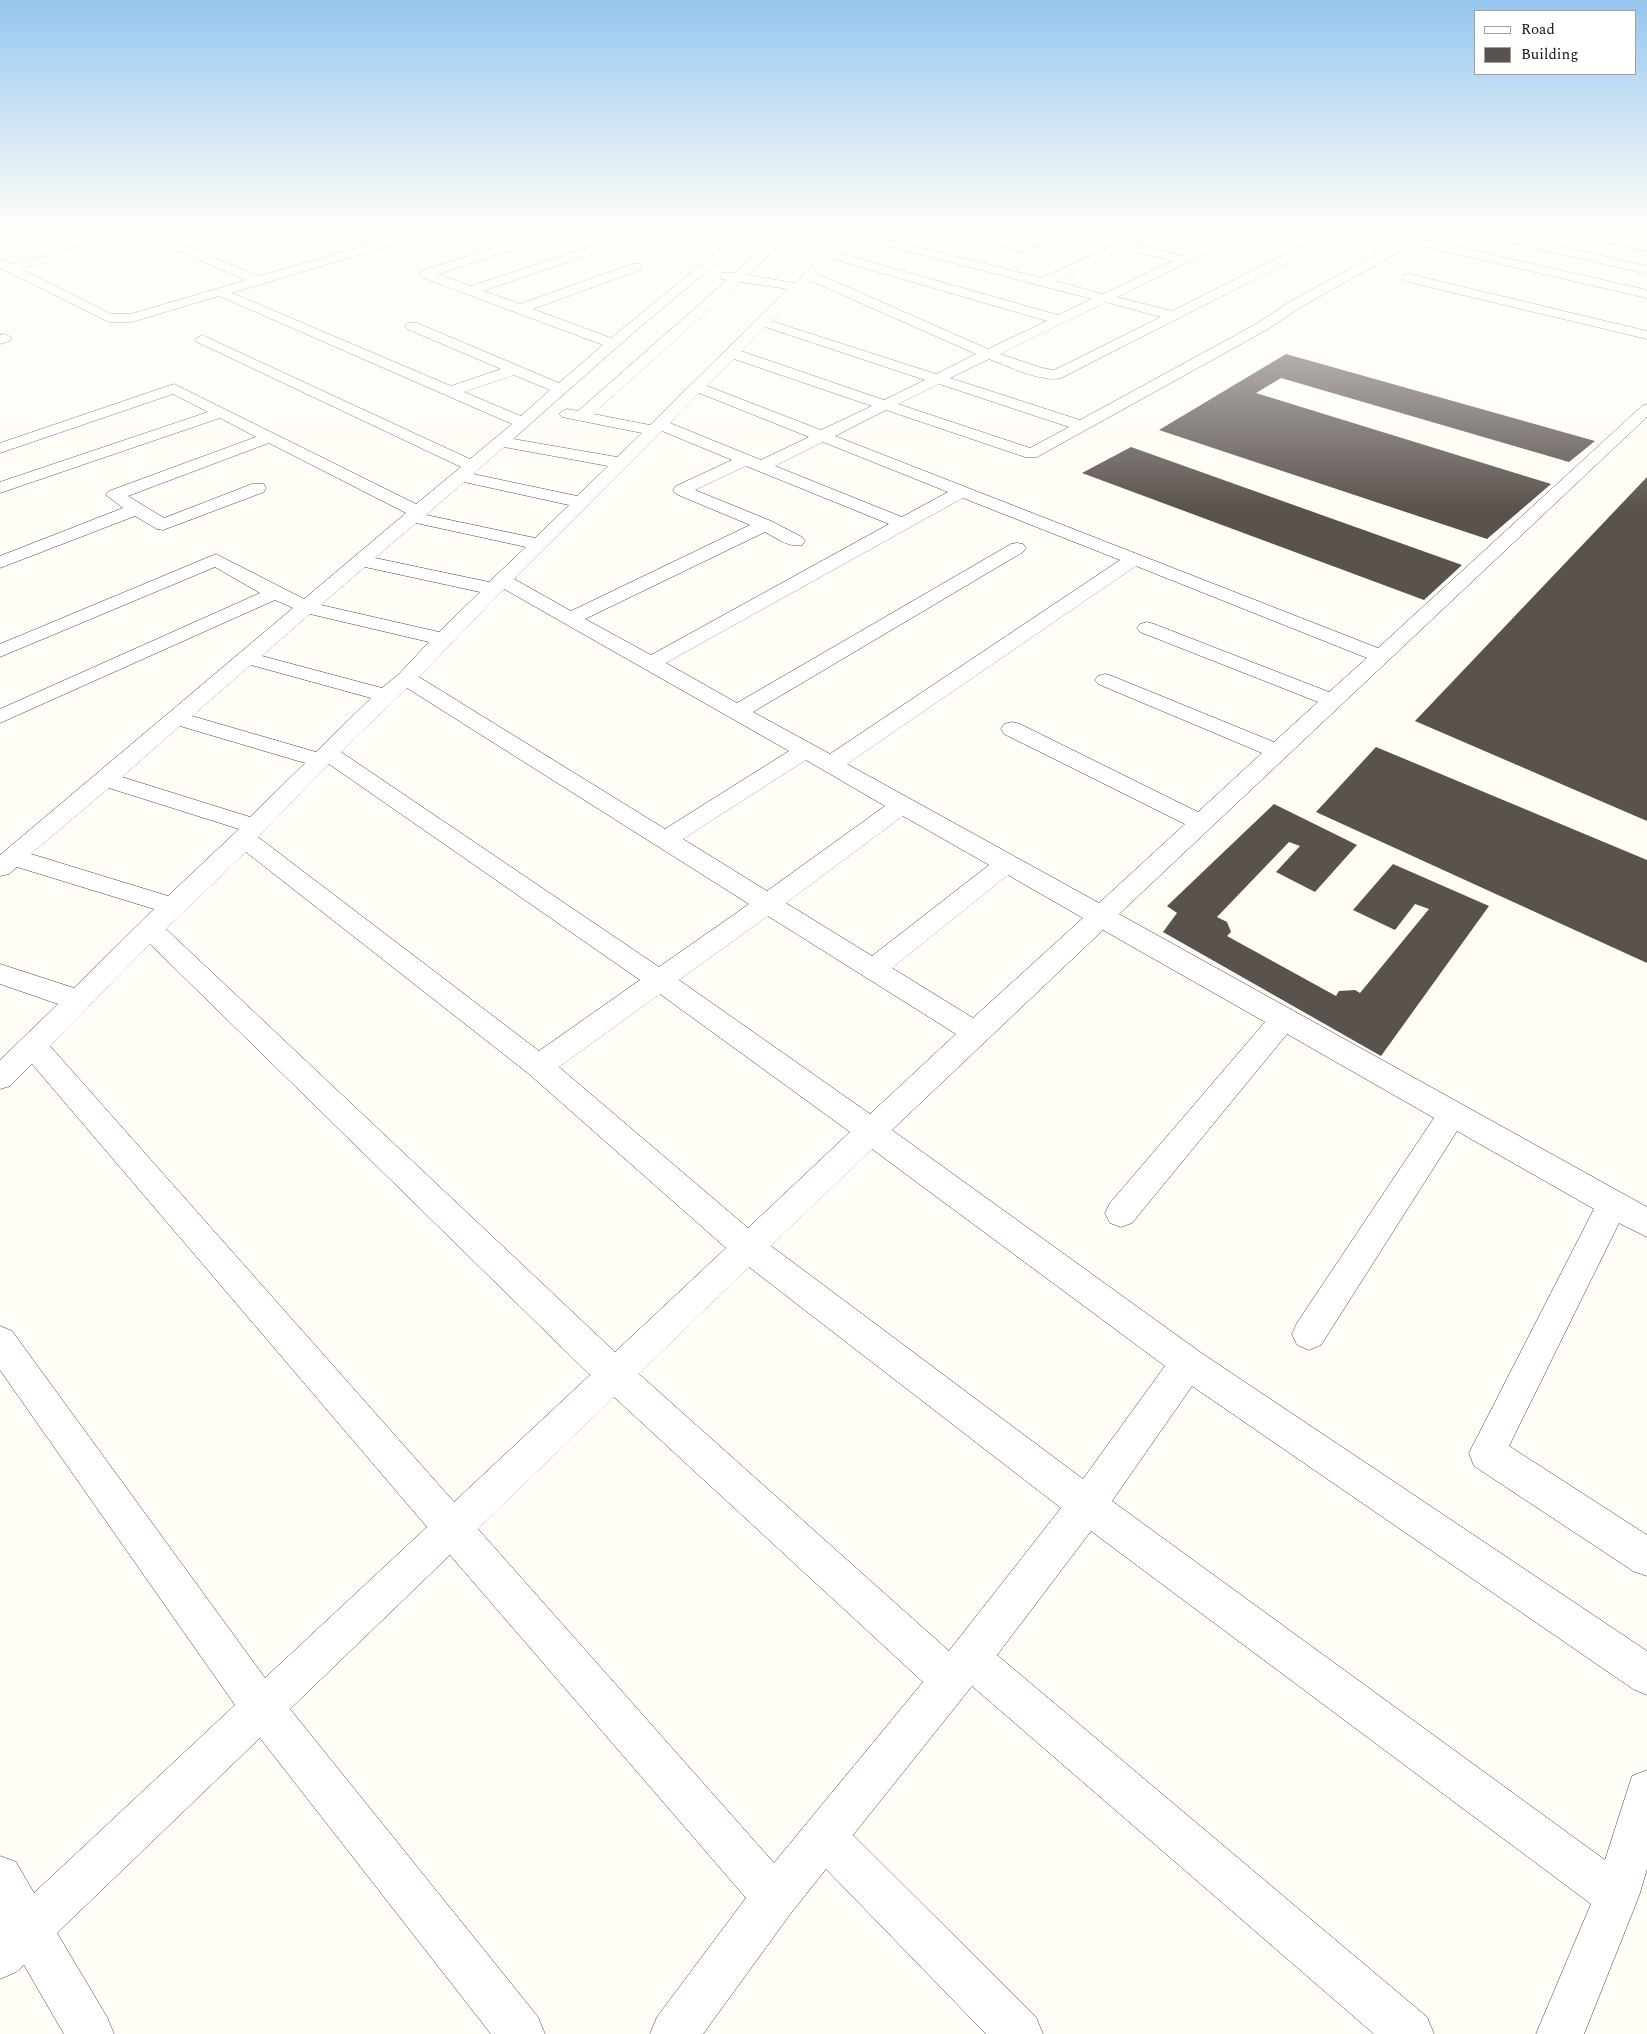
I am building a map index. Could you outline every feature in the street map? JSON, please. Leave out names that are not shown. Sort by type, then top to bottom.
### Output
[{"type":"street","points":[[282,319],[523,422]]},
{"type":"street","points":[[547,319],[614,344]]},
{"type":"street","points":[[644,319],[560,388],[501,442],[7,862],[161,918],[615,1375],[960,1669],[1410,2034]]},
{"type":"street","points":[[581,417],[691,319]]},
{"type":"street","points":[[0,1078],[250,832],[324,756],[406,678],[765,319]]},
{"type":"street","points":[[899,319],[1039,372],[1056,374],[1169,319]]},
{"type":"street","points":[[731,353],[1031,454],[1273,319]]},
{"type":"street","points":[[1580,319],[1647,335]]},
{"type":"street","points":[[762,466],[1059,320]]},
{"type":"street","points":[[762,322],[1082,426]]},
{"type":"street","points":[[412,326],[560,388]]},
{"type":"street","points":[[202,339],[466,471],[581,502]]},
{"type":"street","points":[[449,392],[516,369]]},
{"type":"street","points":[[697,387],[1381,656]]},
{"type":"street","points":[[0,448],[174,389],[270,437],[415,514],[538,544]]},
{"type":"street","points":[[539,409],[581,417],[656,427],[762,466],[902,524]]},
{"type":"street","points":[[14,1943],[975,1033],[1647,409]]},
{"type":"street","points":[[0,488],[221,413]]},
{"type":"street","points":[[258,488],[163,525],[115,495],[270,437]]},
{"type":"street","points":[[501,442],[620,463]]},
{"type":"street","points":[[745,460],[682,490],[765,525],[796,541]]},
{"type":"street","points":[[651,663],[962,491]]},
{"type":"street","points":[[0,562],[136,509]]},
{"type":"street","points":[[571,618],[765,525]]},
{"type":"street","points":[[737,712],[1017,548]]},
{"type":"street","points":[[831,764],[1134,559]]},
{"type":"street","points":[[0,651],[216,560],[275,593],[306,607],[443,639]]},
{"type":"street","points":[[361,561],[498,584],[571,618],[1647,1223]]},
{"type":"street","points":[[0,717],[275,593]]},
{"type":"street","points":[[1148,628],[1333,701]]},
{"type":"street","points":[[247,658],[386,695]]},
{"type":"street","points":[[406,678],[975,1033]]},
{"type":"street","points":[[1105,680],[1278,752]]},
{"type":"street","points":[[176,718],[324,756],[659,980],[872,1132],[1188,1363],[1647,1675]]},
{"type":"street","points":[[1012,729],[1202,823]]},
{"type":"street","points":[[666,839],[805,750]]},
{"type":"street","points":[[105,779],[250,832],[539,1066],[749,1248],[1087,1505],[1617,1896]]},
{"type":"street","points":[[539,1066],[767,904],[902,804]]},
{"type":"street","points":[[872,969],[1008,863]]},
{"type":"street","points":[[0,974],[78,1000]]},
{"type":"street","points":[[1121,1213],[1284,1019]]},
{"type":"street","points":[[33,1045],[775,1897]]},
{"type":"street","points":[[1309,1334],[1452,1114]]},
{"type":"street","points":[[1613,1204],[1487,1453],[1647,1557]]},
{"type":"street","points":[[0,1342],[262,1708],[520,2034]]},
{"type":"street","points":[[674,2034],[775,1897],[960,1669],[1087,1505],[1188,1363]]},
{"type":"street","points":[[1560,2034],[1617,1896],[1647,1791]]},
{"type":"street","points":[[824,1836],[1019,2034]]},
{"type":"street","points":[[0,1878],[14,1943],[90,2034]]},
{"type":"building","points":[[1286,354],[1595,441],[1569,462],[1281,378],[1256,393],[1551,484],[1487,539],[1159,430]]},
{"type":"building","points":[[1131,447],[1462,565],[1424,600],[1082,473]]},
{"type":"building","points":[[1647,477],[1647,821],[1415,721]]},
{"type":"building","points":[[1376,747],[1647,860],[1647,963],[1316,812]]},
{"type":"building","points":[[1274,804],[1357,845],[1315,892],[1276,872],[1300,846],[1289,842],[1217,917],[1227,922],[1231,932],[1227,936],[1336,996],[1339,991],[1355,990],[1360,993],[1429,909],[1415,904],[1395,930],[1353,910],[1393,864],[1489,906],[1381,1056],[1163,932],[1177,913],[1167,906]]}]
